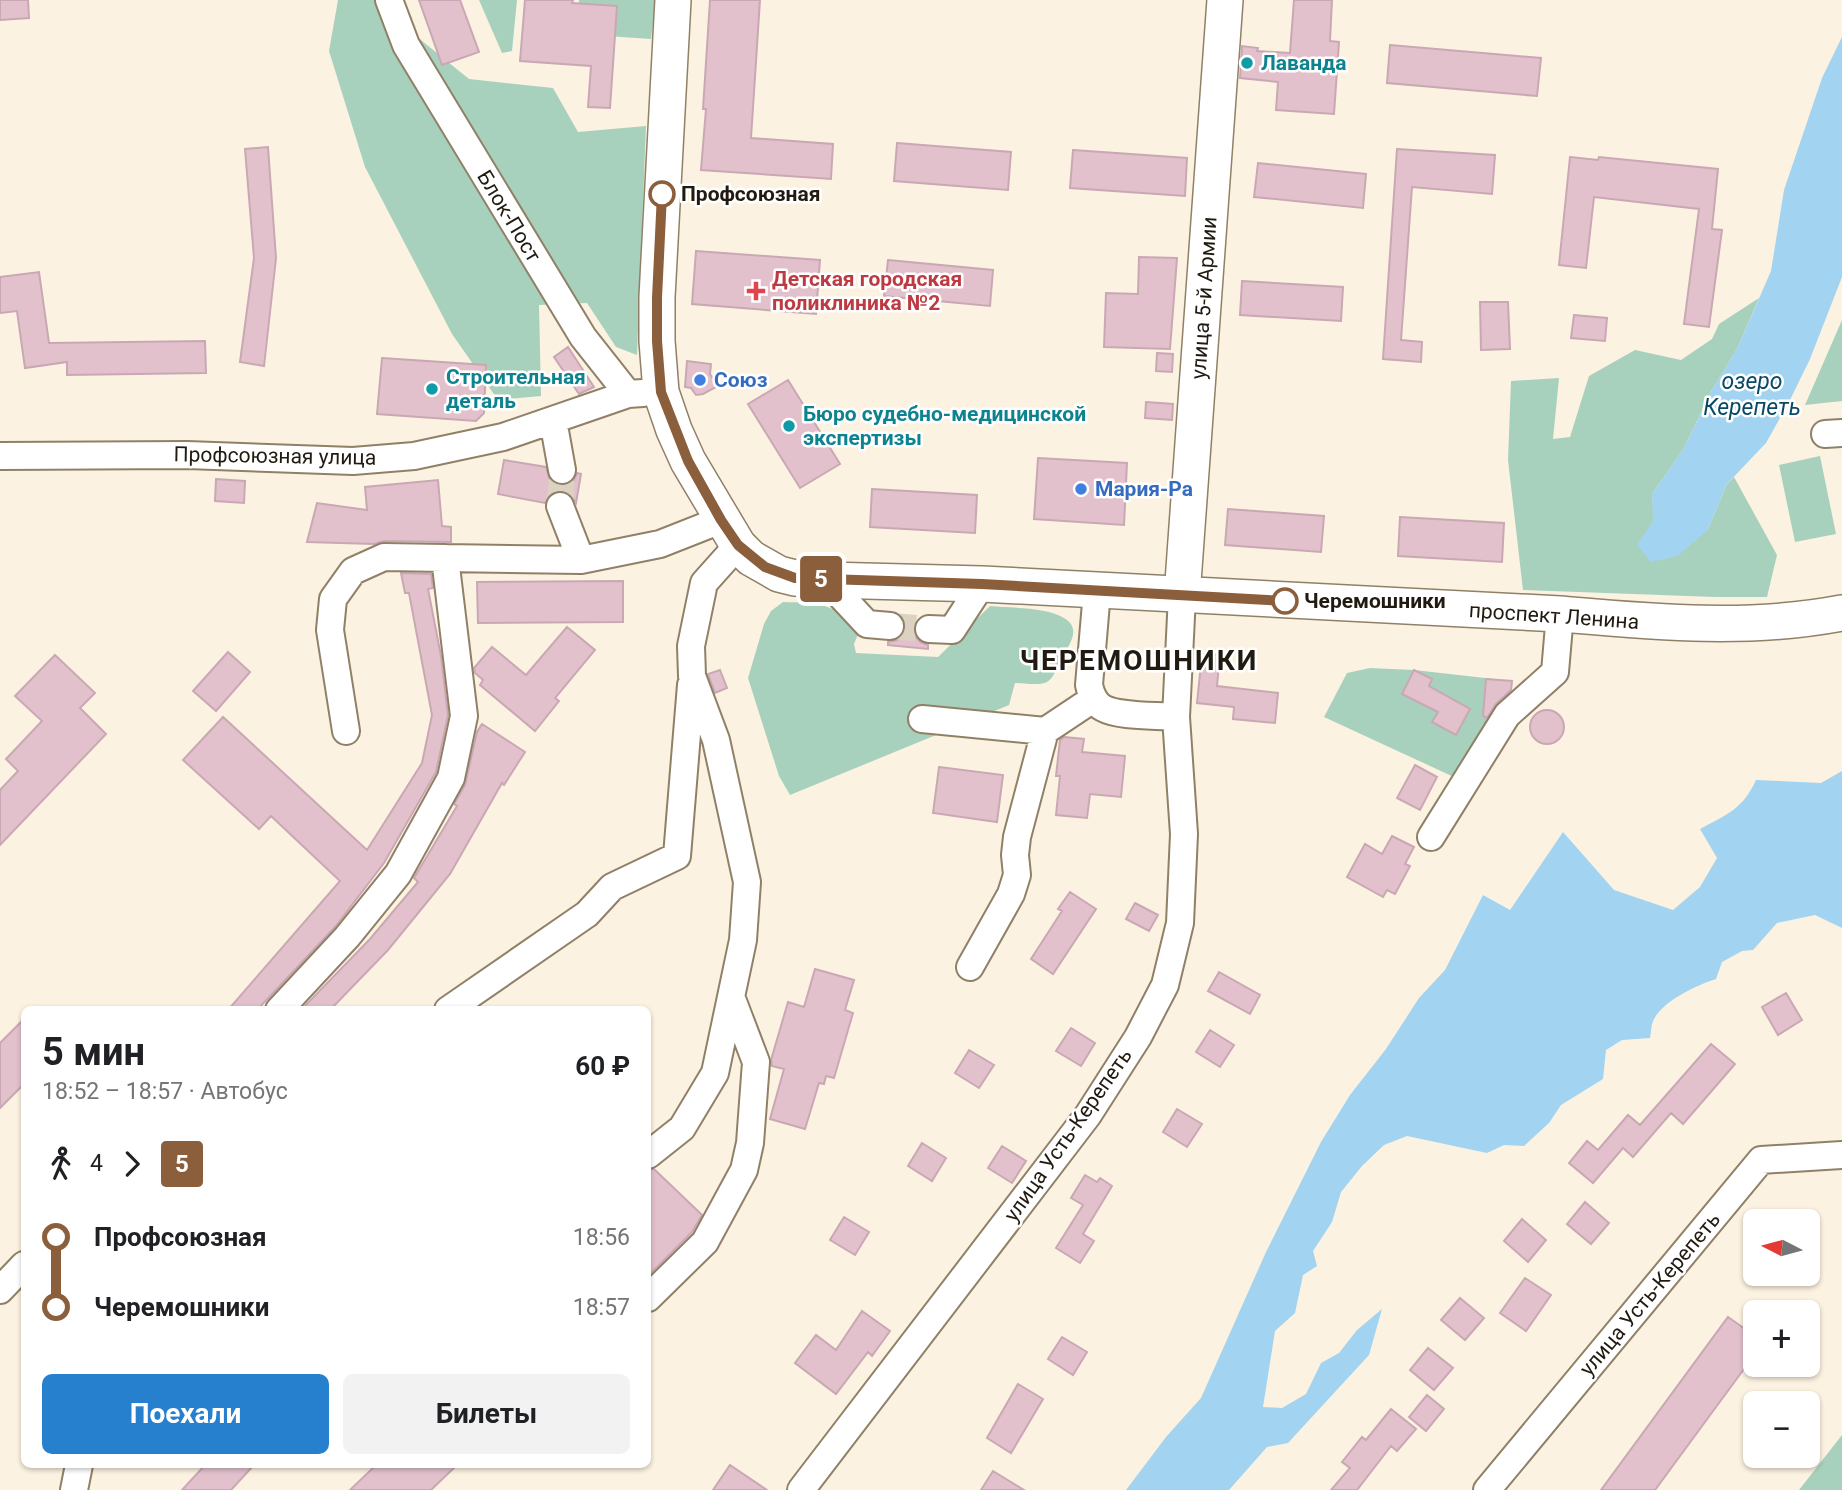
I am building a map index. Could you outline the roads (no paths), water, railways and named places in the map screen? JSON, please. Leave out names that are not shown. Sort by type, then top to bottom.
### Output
[{"type":"main road","points":[[673,0],[657,341],[644,393],[688,461],[729,533]]},
{"type":"main road","name":"улица 5-й Армии","points":[[1182,596],[1225,0]]},
{"type":"main road","name":"проспект Ленина","points":[[729,533],[765,567],[795,578],[982,584],[1560,614],[1651,622],[1713,624],[1774,621],[1842,613]]},
{"type":"street","name":"Блок-Пост","points":[[389,0],[406,45],[583,337],[644,393]]},
{"type":"street","name":"Профсоюзная улица","points":[[0,456],[187,455],[353,461],[427,453],[503,437],[585,409],[644,393]]},
{"type":"street","points":[[553,419],[562,470]]},
{"type":"street","points":[[560,506],[581,560]]},
{"type":"street","points":[[346,731],[330,630],[333,599],[352,571],[384,557],[581,560],[729,533]]},
{"type":"street","points":[[454,1006],[587,915],[612,887],[677,856],[692,676],[691,646],[704,583],[729,533]]},
{"type":"street","points":[[283,1006],[347,937],[398,874],[451,778],[464,716],[444,558]]},
{"type":"street","points":[[826,580],[867,624],[890,626]]},
{"type":"street","points":[[929,629],[952,630],[982,584]]},
{"type":"street","points":[[1097,591],[1089,685],[1093,699],[1103,708],[1116,712],[1176,717]]},
{"type":"street","name":"улица Усть-Керепеть","points":[[802,1490],[1088,1115],[1138,1037],[1165,985],[1180,923],[1184,834],[1176,717],[1182,596]]},
{"type":"street","points":[[1431,837],[1507,715],[1555,673],[1560,614]]},
{"type":"street","points":[[651,1153],[682,1128],[715,1073],[743,940],[747,882],[716,740],[692,676]]},
{"type":"street","points":[[922,719],[1045,731],[1093,699]]},
{"type":"street","points":[[970,967],[1011,894],[1017,875],[1017,837],[1045,731]]},
{"type":"street","points":[[651,1295],[705,1242],[744,1170],[750,1143],[756,1062],[732,999]]},
{"type":"street","name":"улица Усть-Керепеть","points":[[1488,1490],[1761,1160],[1842,1155]]},
{"type":"street","points":[[0,1290],[21,1268]]},
{"type":"street","points":[[74,1490],[78,1468]]},
{"type":"water","name":"озеро Керепеть","points":[[1842,37],[1842,277],[1810,359],[1766,443],[1727,484],[1707,531],[1677,556],[1651,562],[1637,545],[1653,521],[1652,494],[1683,450],[1712,390],[1737,349],[1771,271],[1784,190],[1822,78]]},
{"type":"water","points":[[1842,771],[1842,928],[1815,915],[1777,923],[1753,950],[1742,951],[1722,962],[1716,979],[1690,990],[1664,1007],[1653,1021],[1650,1038],[1622,1040],[1606,1050],[1603,1079],[1561,1105],[1549,1123],[1524,1146],[1504,1145],[1487,1153],[1407,1136],[1384,1145],[1341,1192],[1332,1222],[1313,1251],[1317,1266],[1303,1275],[1295,1313],[1275,1331],[1263,1407],[1282,1408],[1306,1394],[1321,1363],[1339,1353],[1357,1330],[1382,1309],[1369,1355],[1288,1443],[1267,1447],[1229,1490],[1126,1490],[1166,1437],[1201,1398],[1266,1252],[1321,1142],[1350,1095],[1386,1049],[1419,998],[1445,970],[1483,895],[1510,910],[1563,832],[1614,890],[1673,910],[1700,887],[1717,858],[1700,829],[1739,805],[1756,780],[1821,783]]},
{"type":"tunnel","points":[[560,506],[562,470]]},
{"type":"tunnel","points":[[890,626],[929,629]]},
{"type":"place","name":"Лаванда","points":[[1247,63]]},
{"type":"place","name":"Профсоюзная","points":[[662,194]]},
{"type":"place","name":"Детская городская поликлиника №2","points":[[756,291]]},
{"type":"place","name":"Союз","points":[[700,380]]},
{"type":"place","name":"Строительная деталь","points":[[432,389]]},
{"type":"place","name":"Бюро судебно-медицинской экспертизы","points":[[789,426]]},
{"type":"place","name":"Мария-Ра","points":[[1081,489]]},
{"type":"place","name":"Черемошники","points":[[1285,601]]},
{"type":"district","name":"ЧЕРЕМОШНИКИ","points":[[1139,660]]}]
